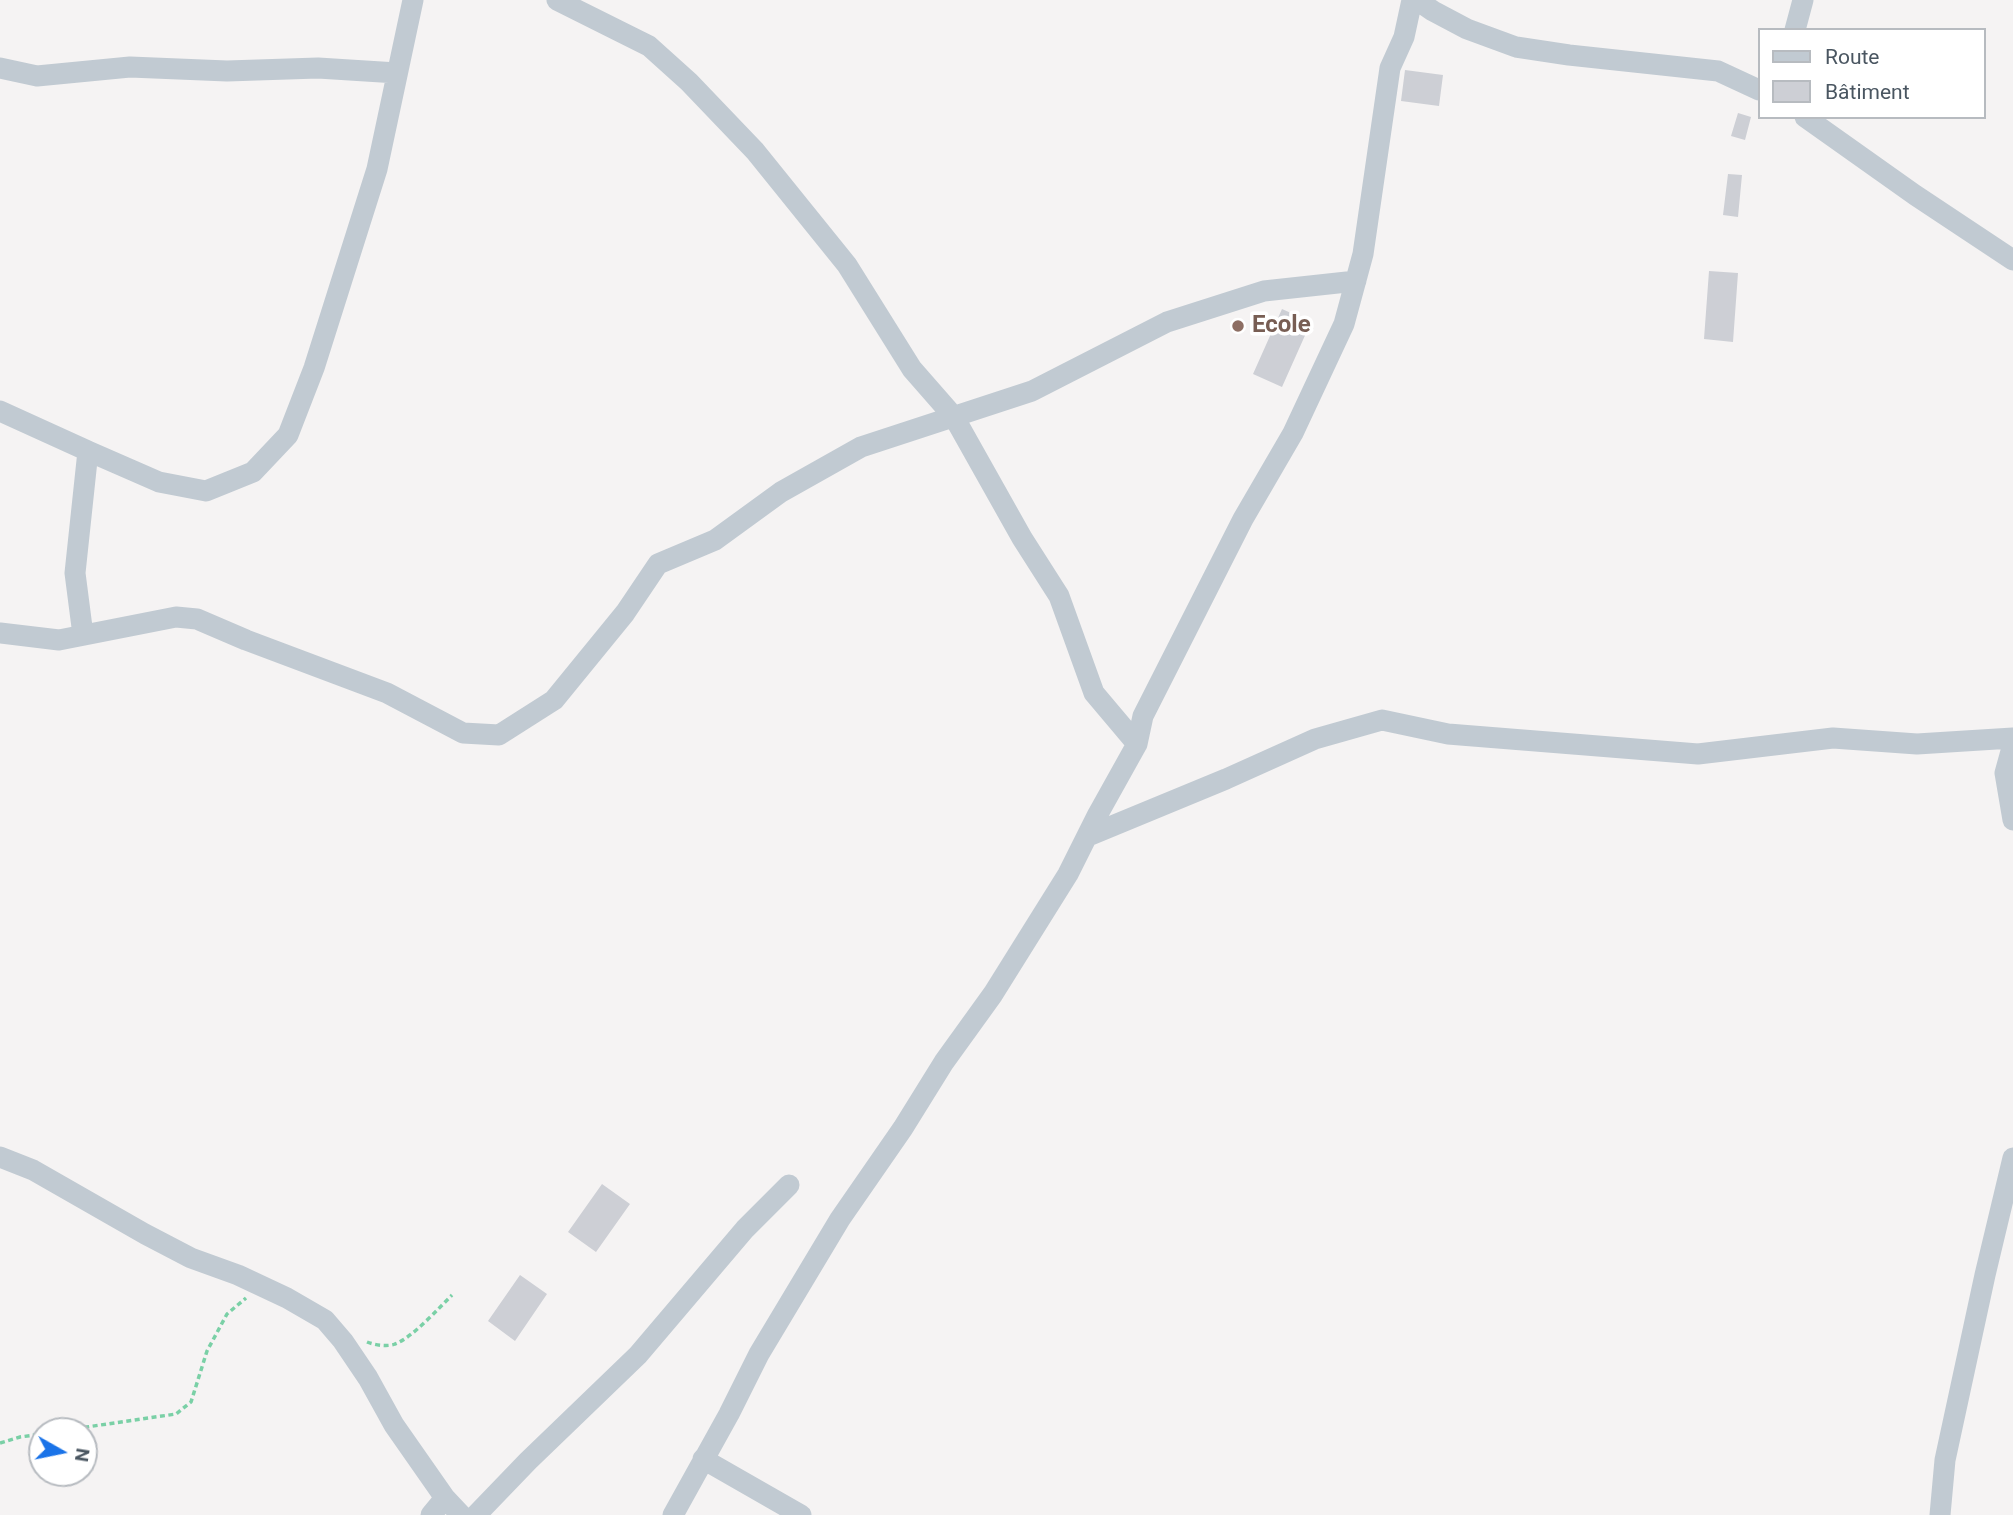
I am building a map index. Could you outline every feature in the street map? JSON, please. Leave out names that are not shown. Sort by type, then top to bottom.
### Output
[{"type":"street","points":[[0,411],[159,482],[206,491],[253,471],[288,435],[314,368],[377,169],[413,0]]},
{"type":"street","points":[[557,0],[649,46],[689,82],[755,151],[846,265],[912,369],[954,417],[1022,538],[1059,596],[1094,693],[1137,744]]},
{"type":"street","points":[[673,1515],[729,1414],[758,1354],[839,1219],[993,994],[1068,874],[1137,744],[1143,716],[1242,519],[1293,433],[1344,324],[1363,254],[1390,68],[1404,37],[1415,0],[1467,29],[1516,47],[1718,71],[1755,84]]},
{"type":"street","points":[[1796,28],[1803,0]]},
{"type":"street","points":[[0,68],[37,76],[130,67],[228,71],[318,68],[397,73]]},
{"type":"street","points":[[1813,120],[1915,195],[2013,260]]},
{"type":"street","points":[[0,633],[59,640],[176,617],[197,619],[387,694],[464,733],[499,735],[554,700],[625,613],[657,564],[715,540],[781,492],[862,447],[1032,391],[1167,321],[1264,291],[1356,281]]},
{"type":"street","points":[[83,635],[75,573],[88,451]]},
{"type":"street","points":[[1088,836],[1315,739],[1382,720],[1448,734],[1698,754],[1833,738],[1917,744],[2013,738]]},
{"type":"street","points":[[2013,744],[2005,773],[2013,820]]},
{"type":"street","points":[[0,1157],[33,1170],[191,1258],[238,1275],[325,1320],[368,1378],[394,1425],[445,1498],[461,1515]]},
{"type":"street","points":[[1940,1515],[1945,1460],[2013,1158]]},
{"type":"street","points":[[476,1515],[638,1355],[745,1229],[789,1185]]},
{"type":"street","points":[[703,1459],[787,1512]]},
{"type":"street","points":[[431,1515],[445,1498]]},
{"type":"path","points":[[98,1425],[176,1414],[191,1402],[207,1351],[227,1314],[261,1286]]},
{"type":"path","points":[[359,1338],[371,1344],[394,1345],[413,1333],[452,1295]]},
{"type":"path","points":[[0,1443],[28,1436]]},
{"type":"building","points":[[1405,70],[1443,75],[1439,106],[1401,101]]},
{"type":"building","points":[[1738,113],[1751,117],[1745,140],[1731,136]]},
{"type":"building","points":[[1728,174],[1742,175],[1738,217],[1723,215]]},
{"type":"building","points":[[1709,271],[1738,273],[1733,342],[1704,339]]},
{"type":"building","points":[[1282,309],[1311,322],[1282,387],[1253,374]]},
{"type":"building","points":[[602,1184],[630,1204],[596,1252],[568,1232]]},
{"type":"building","points":[[520,1275],[547,1294],[515,1341],[488,1321]]},
{"type":"place","name":"Ecole","points":[[1238,326]]}]
